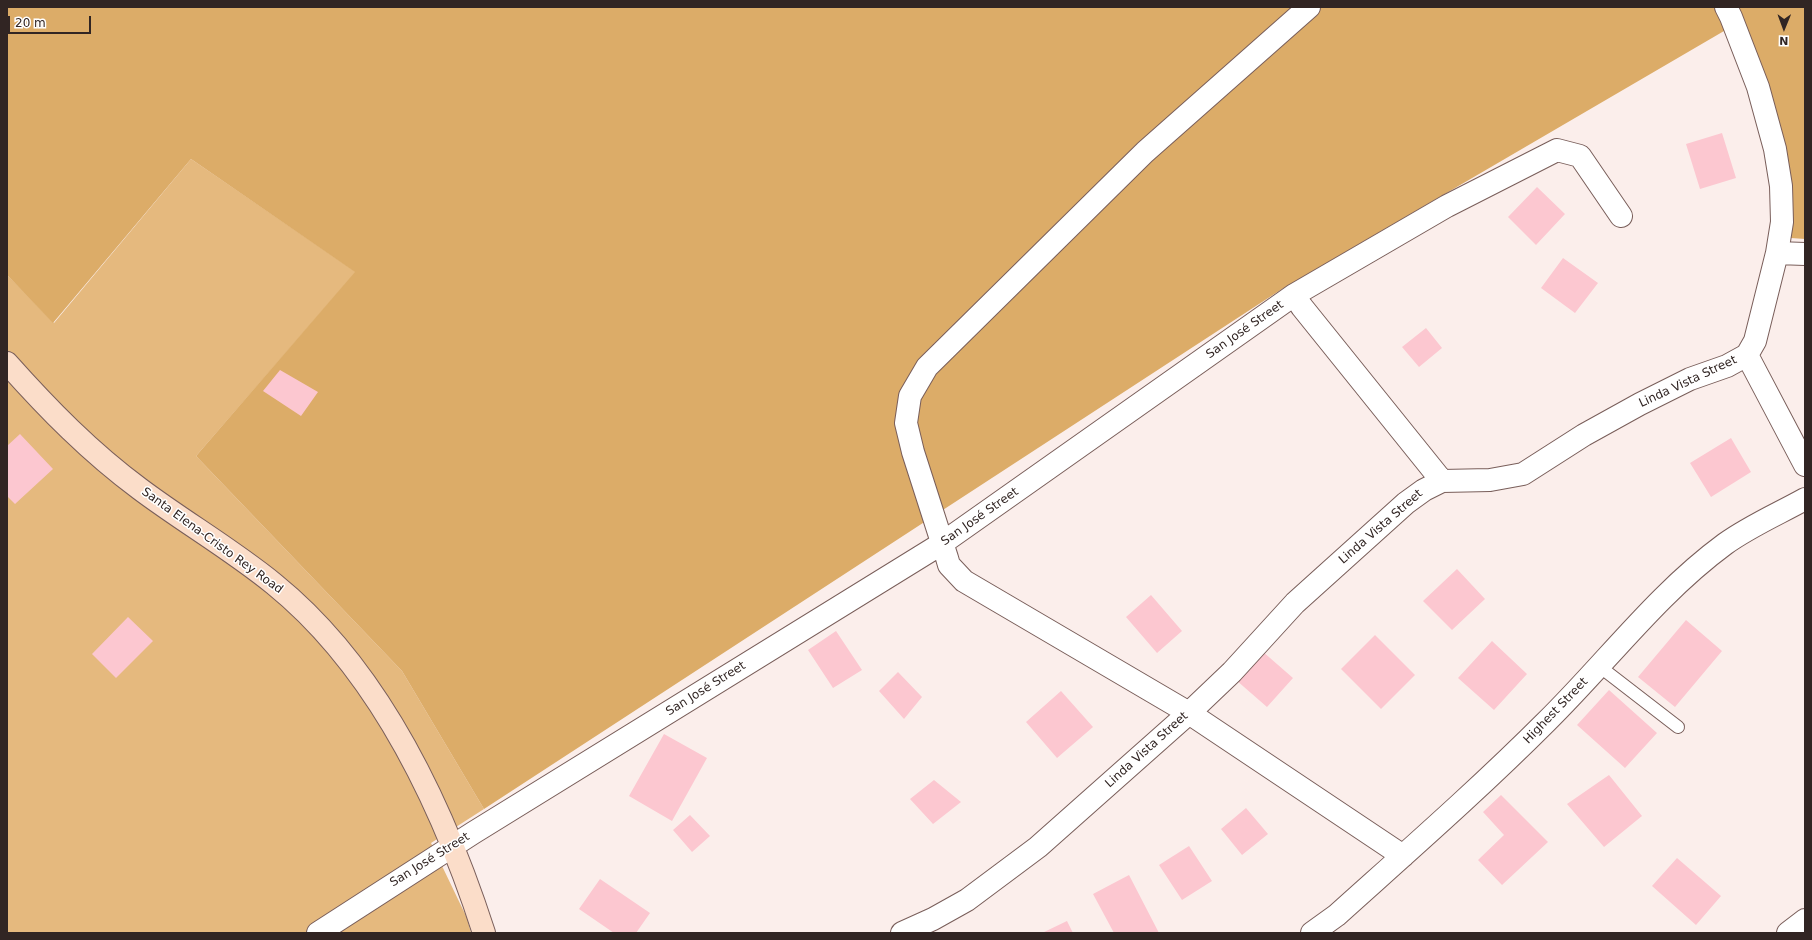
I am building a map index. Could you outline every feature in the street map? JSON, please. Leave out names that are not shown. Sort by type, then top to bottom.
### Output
[{"type":"main road","name":"Santa Elena-Cristo Rey Road","points":[[7,363],[44,404],[109,465],[140,489],[275,585],[314,621],[343,655],[395,728],[418,768],[470,888],[484,933]]},
{"type":"street","points":[[1309,7],[1145,152],[927,367],[910,396],[906,423],[913,452],[949,564],[964,581],[1188,714],[1403,856]]},
{"type":"street","name":"Linda Vista Street","points":[[902,933],[967,900],[1007,872],[1038,847],[1188,714],[1232,672],[1295,603],[1406,503],[1424,490],[1442,481],[1490,480],[1522,474],[1584,435],[1640,404],[1690,379],[1728,366],[1747,355],[1754,341],[1777,253],[1782,222],[1781,186],[1775,149],[1758,87],[1731,16],[1726,7]]},
{"type":"street","name":"San José Street","points":[[318,933],[453,846],[942,544],[1294,295],[1447,206],[1557,150],[1580,156],[1621,216]]},
{"type":"street","points":[[1777,253],[1805,254]]},
{"type":"street","points":[[1294,295],[1302,307],[1442,481]]},
{"type":"street","points":[[1747,355],[1805,465]]},
{"type":"street","name":"Highest Street","points":[[1312,933],[1337,915],[1514,755],[1553,716],[1638,622],[1682,579],[1724,545],[1750,527],[1805,499]]},
{"type":"street","points":[[1788,933],[1805,920]]},
{"type":"lane","points":[[1598,666],[1678,727]]},
{"type":"shaded area","points":[[7,7],[1805,7],[1805,239],[1791,238],[1780,134],[1736,24],[1282,289],[484,809],[402,671],[196,456],[355,272],[191,159],[53,323],[7,275]]},
{"type":"shaded area","points":[[191,159],[356,272],[196,456],[402,671],[484,809],[431,843],[467,918],[471,933],[7,933],[7,275],[54,323]]},
{"type":"building","points":[[1722,133],[1736,178],[1700,189],[1686,144]]},
{"type":"building","points":[[1537,187],[1565,214],[1536,245],[1508,217]]},
{"type":"building","points":[[1563,258],[1598,283],[1575,313],[1541,288]]},
{"type":"building","points":[[1426,328],[1442,348],[1419,367],[1402,347]]},
{"type":"building","points":[[280,370],[318,392],[301,416],[263,391]]},
{"type":"building","points":[[20,434],[53,469],[15,504],[7,496],[7,446]]},
{"type":"building","points":[[1731,438],[1751,472],[1711,497],[1690,463]]},
{"type":"building","points":[[1457,569],[1485,599],[1452,630],[1423,601]]},
{"type":"building","points":[[1151,595],[1182,631],[1157,653],[1126,617]]},
{"type":"building","points":[[128,617],[153,641],[116,678],[92,654]]},
{"type":"building","points":[[1686,620],[1722,651],[1675,707],[1638,677]]},
{"type":"building","points":[[836,631],[862,670],[833,688],[808,650]]},
{"type":"building","points":[[1375,635],[1415,675],[1381,709],[1341,669]]},
{"type":"building","points":[[1492,641],[1527,674],[1494,710],[1458,678]]},
{"type":"building","points":[[1262,651],[1293,678],[1267,707],[1236,680]]},
{"type":"building","points":[[898,672],[922,697],[904,719],[879,691]]},
{"type":"building","points":[[1609,690],[1657,733],[1625,768],[1577,725]]},
{"type":"building","points":[[1061,691],[1093,727],[1057,758],[1026,722]]},
{"type":"building","points":[[664,734],[707,758],[672,821],[629,796]]},
{"type":"building","points":[[1609,775],[1642,816],[1604,847],[1567,804]]},
{"type":"building","points":[[934,780],[961,802],[933,824],[910,799]]},
{"type":"building","points":[[1501,795],[1548,842],[1502,885],[1478,860],[1504,835],[1483,812]]},
{"type":"building","points":[[1246,808],[1268,834],[1242,855],[1221,829]]},
{"type":"building","points":[[690,815],[710,836],[692,852],[673,830]]},
{"type":"building","points":[[1189,846],[1212,881],[1182,900],[1159,865]]},
{"type":"building","points":[[1677,858],[1721,896],[1696,925],[1652,886]]},
{"type":"building","points":[[1129,875],[1159,933],[1114,933],[1093,894]]},
{"type":"building","points":[[600,879],[650,913],[636,933],[614,933],[579,909]]},
{"type":"building","points":[[1067,921],[1073,933],[1042,933]]}]
